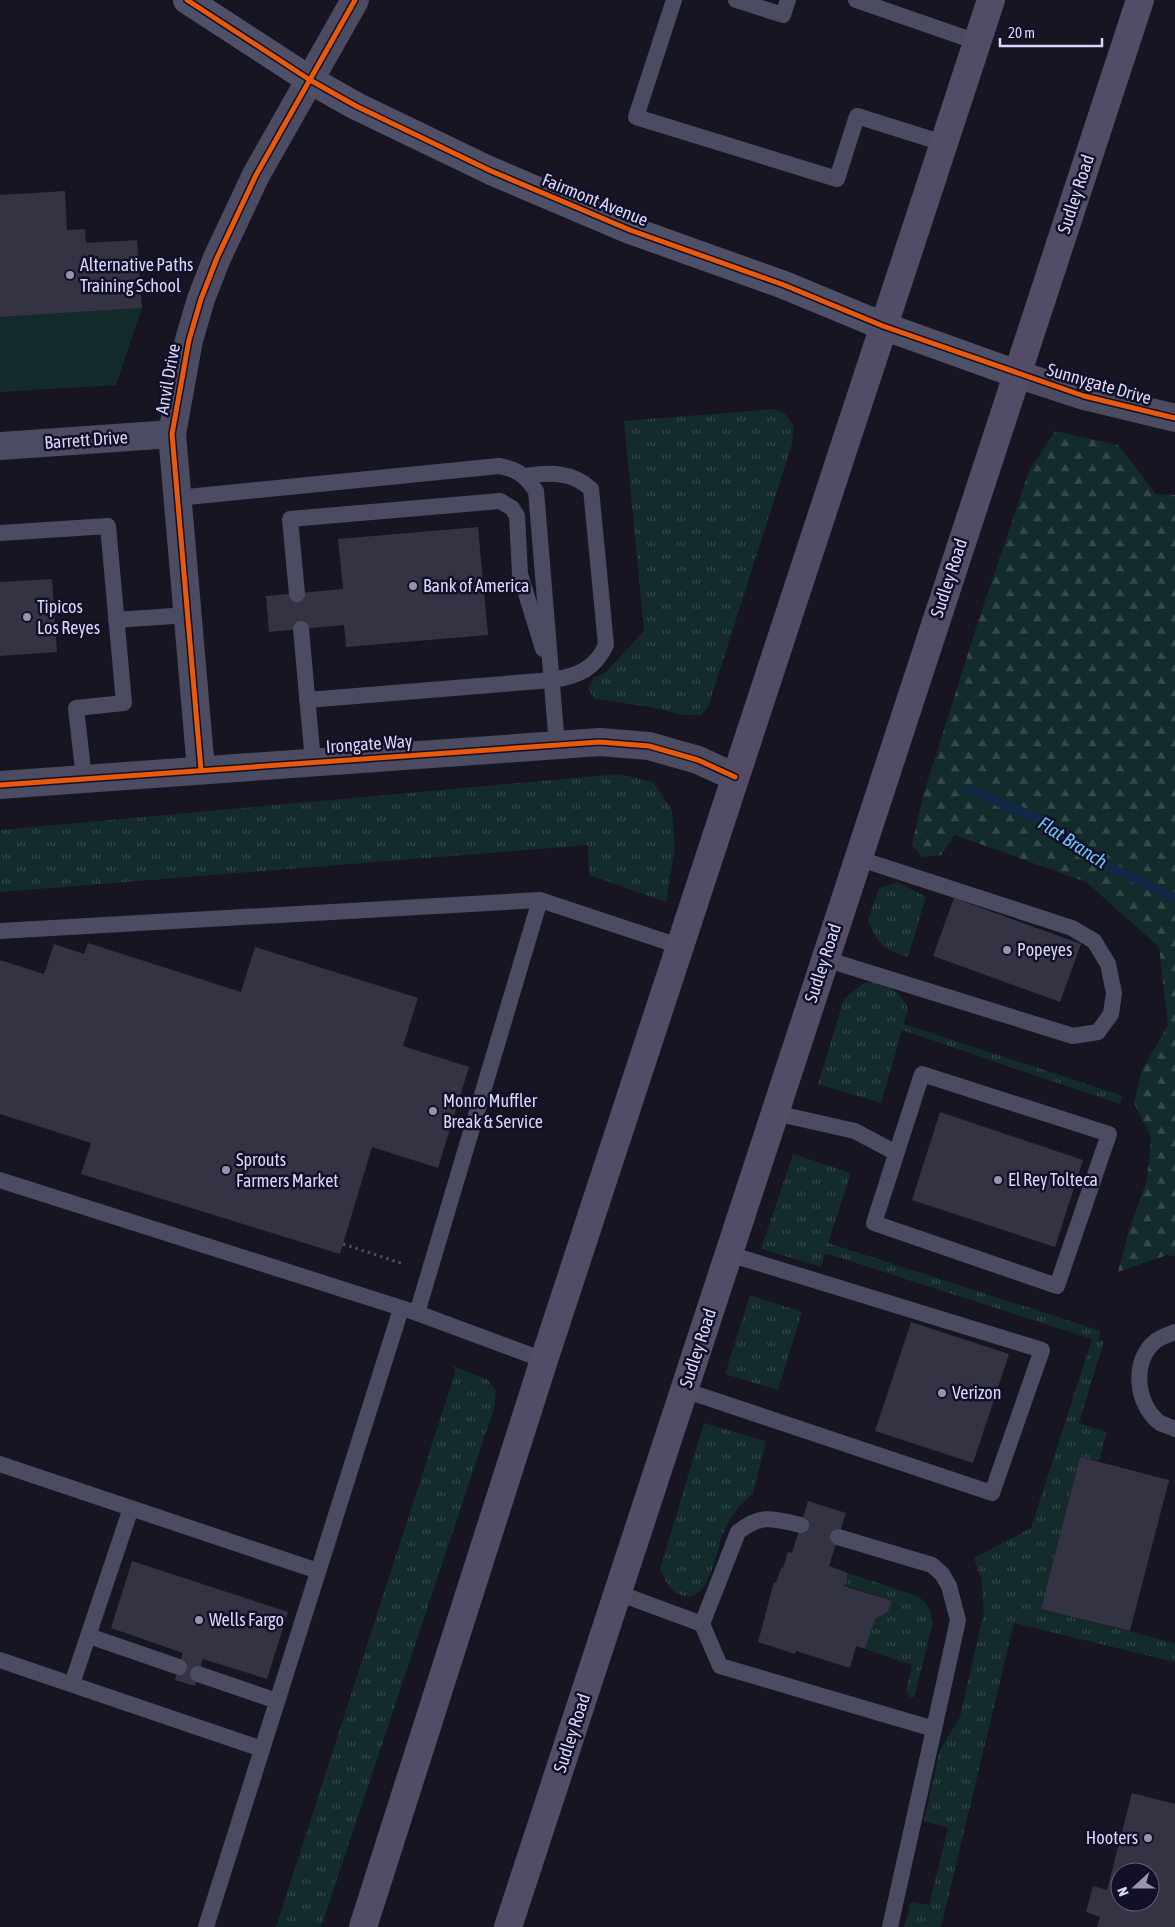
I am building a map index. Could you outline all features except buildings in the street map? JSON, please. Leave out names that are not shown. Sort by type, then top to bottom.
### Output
[{"type":"main road","points":[[363,1927],[544,1360],[734,776],[991,0]]},
{"type":"main road","name":"Sudley Road","points":[[508,1927],[857,858],[1140,0]]},
{"type":"street","name":"Fairmont Avenue","points":[[187,0],[310,80],[356,106],[491,171],[630,230],[784,285],[883,326],[1017,374]]},
{"type":"street","name":"Anvil Drive","points":[[201,770],[172,434],[189,340],[213,266],[256,175],[355,0]]},
{"type":"street","name":"Sunnygate Drive","points":[[1017,374],[1084,396],[1175,418]]},
{"type":"street","name":"Barrett Drive","points":[[0,446],[172,434]]},
{"type":"street","name":"Irongate Way","points":[[0,785],[600,742],[649,746],[698,760],[734,776]]},
{"type":"lane","points":[[674,0],[636,117],[837,179],[856,116],[943,143]]},
{"type":"lane","points":[[736,0],[786,8]]},
{"type":"lane","points":[[856,0],[977,42]]},
{"type":"lane","points":[[177,498],[498,466],[513,468],[526,476],[536,491],[557,745]]},
{"type":"lane","points":[[307,700],[552,680],[574,676],[589,669],[600,658],[606,645],[591,489],[582,480],[564,474],[542,473],[526,476]]},
{"type":"lane","points":[[297,594],[290,519],[500,501],[512,508],[517,516],[520,574],[552,680]]},
{"type":"lane","points":[[0,532],[108,526],[124,703],[76,708],[84,778]]},
{"type":"lane","points":[[116,620],[188,615]]},
{"type":"lane","points":[[300,629],[312,762]]},
{"type":"lane","points":[[825,959],[1072,1036],[1098,1032],[1112,1014],[1114,993],[1108,964],[1094,941],[1072,928],[857,858]]},
{"type":"lane","points":[[206,1927],[318,1571],[409,1311],[430,1272],[540,900]]},
{"type":"lane","points":[[0,931],[540,900],[679,946]]},
{"type":"lane","points":[[922,1074],[1109,1134],[1057,1286],[874,1223],[896,1153],[922,1074]]},
{"type":"lane","points":[[775,1113],[855,1132],[896,1153]]},
{"type":"lane","points":[[0,1180],[409,1311],[544,1360]]},
{"type":"lane","points":[[684,1390],[992,1493],[1042,1350],[728,1254]]},
{"type":"lane","points":[[1175,1332],[1157,1340],[1148,1350],[1140,1363],[1138,1376],[1148,1408],[1160,1422],[1175,1429]]},
{"type":"lane","points":[[0,1464],[318,1571]]},
{"type":"lane","points":[[72,1684],[131,1508]]},
{"type":"lane","points":[[801,1525],[768,1518],[747,1525],[738,1532],[702,1624],[720,1666],[934,1729]]},
{"type":"lane","points":[[838,1537],[932,1565],[942,1574],[949,1586],[958,1620],[890,1927]]},
{"type":"lane","points":[[618,1593],[702,1624]]},
{"type":"lane","points":[[88,1636],[179,1667]]},
{"type":"lane","points":[[0,1660],[262,1749]]},
{"type":"lane","points":[[198,1674],[277,1702]]},
{"type":"path","points":[[343,1244],[430,1272]]},
{"type":"green space","points":[[142,308],[116,385],[0,392],[0,317]]},
{"type":"green space","points":[[776,409],[786,415],[794,426],[792,444],[708,707],[701,715],[683,715],[650,707],[595,699],[588,689],[593,678],[605,673],[644,631],[624,421]]},
{"type":"green space","points":[[1055,431],[1118,445],[1156,494],[1175,495],[1175,1256],[1167,1255],[1118,1272],[1129,1230],[1147,1180],[1151,1137],[1134,1103],[1142,1070],[1168,1025],[1159,947],[1086,882],[955,835],[941,855],[922,857],[912,845],[923,796],[976,628],[1029,471]]},
{"type":"green space","points":[[619,774],[653,782],[672,810],[675,847],[666,902],[589,875],[588,845],[0,892],[0,830]]},
{"type":"green space","points":[[897,882],[926,897],[908,957],[882,945],[878,941],[868,920],[879,888]]},
{"type":"green space","points":[[878,982],[892,989],[905,1003],[908,1008],[904,1024],[1123,1096],[1120,1104],[902,1030],[881,1103],[818,1084],[844,999],[864,983]]},
{"type":"green space","points":[[793,1154],[851,1173],[828,1243],[1101,1331],[1098,1340],[1104,1341],[1079,1423],[1107,1432],[1099,1461],[1080,1457],[1041,1609],[1175,1643],[1175,1662],[1014,1623],[941,1927],[904,1927],[911,1902],[929,1905],[948,1828],[924,1821],[940,1750],[960,1717],[984,1611],[981,1578],[974,1558],[1031,1528],[1092,1339],[825,1253],[821,1267],[761,1249]]},
{"type":"green space","points":[[750,1295],[802,1312],[778,1390],[725,1374]]},
{"type":"green space","points":[[453,1366],[488,1380],[496,1391],[494,1408],[321,1927],[276,1927],[455,1373]]},
{"type":"green space","points":[[704,1423],[766,1441],[753,1494],[739,1507],[726,1527],[706,1583],[694,1596],[685,1596],[672,1589],[660,1569]]},
{"type":"green space","points":[[848,1573],[911,1594],[923,1600],[930,1610],[933,1623],[914,1697],[910,1698],[906,1690],[912,1665],[865,1649],[875,1619],[888,1612],[892,1601],[844,1585]]},
{"type":"waterway","name":"Flat Branch","points":[[969,789],[1038,819],[1105,865],[1175,898]]},
{"type":"cycle path","points":[[187,0],[310,80],[356,106],[491,171],[630,230],[784,285],[883,326],[1084,396],[1175,418]]},
{"type":"cycle path","points":[[201,770],[172,434],[189,340],[201,299],[217,258],[256,175],[355,0]]},
{"type":"cycle path","points":[[0,785],[600,742],[649,746],[698,760],[735,777]]},
{"type":"place","name":"Alternative Paths Training School","points":[[70,275]]},
{"type":"place","name":"Bank of America","points":[[413,586]]},
{"type":"place","name":"Tipicos Los Reyes","points":[[27,617]]},
{"type":"place","name":"Popeyes","points":[[1007,950]]},
{"type":"place","name":"Monro Muffler Break & Service","points":[[433,1111]]},
{"type":"place","name":"Sprouts Farmers Market","points":[[226,1170]]},
{"type":"place","name":"El Rey Tolteca","points":[[998,1180]]},
{"type":"place","name":"Verizon","points":[[942,1393]]},
{"type":"place","name":"Wells Fargo","points":[[199,1620]]},
{"type":"place","name":"Hooters","points":[[1148,1838]]}]
